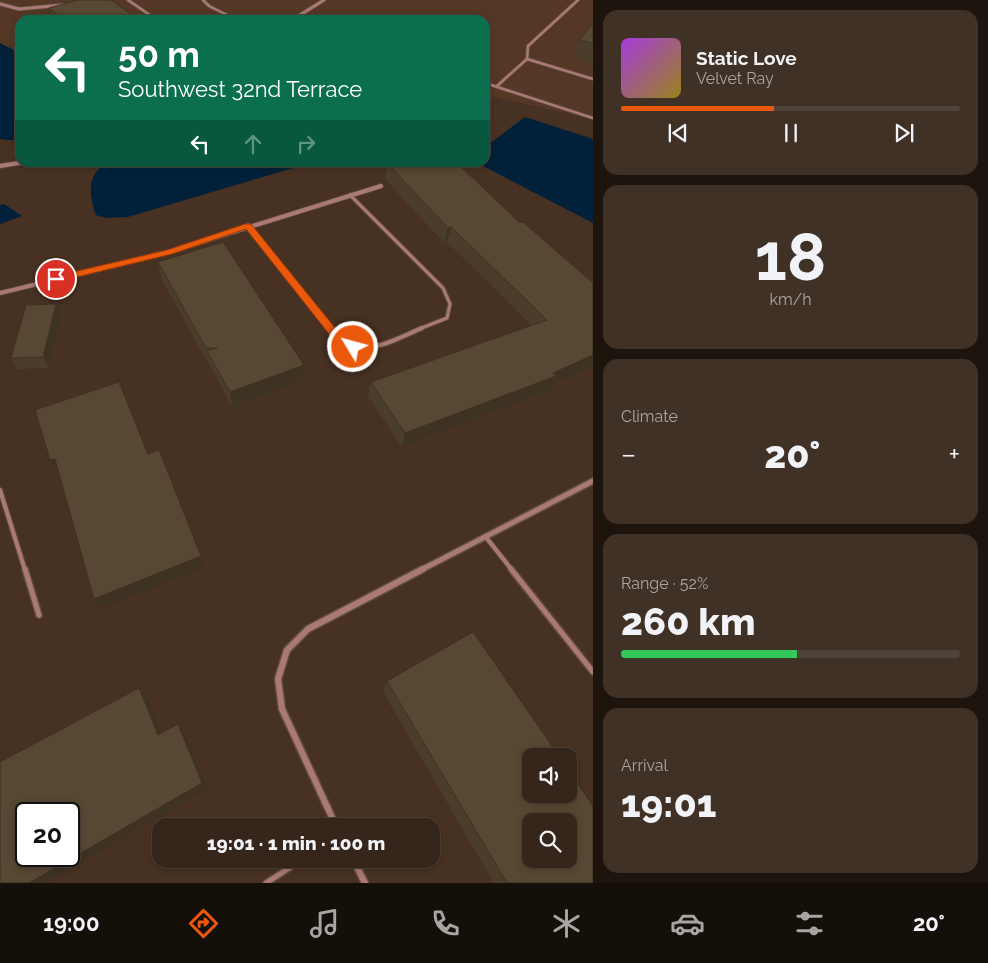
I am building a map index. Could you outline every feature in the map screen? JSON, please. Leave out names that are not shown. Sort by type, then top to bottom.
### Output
[{"type":"street","points":[[300,15],[324,0]]},
{"type":"street","points":[[0,4],[19,9],[67,4]]},
{"type":"street","points":[[0,166],[15,164]]},
{"type":"street","points":[[0,293],[21,286],[169,252],[350,194],[381,186]]},
{"type":"street","points":[[332,818],[282,709],[278,679],[287,650],[308,629],[593,481]]},
{"type":"street","points":[[358,868],[365,883]]},
{"type":"lane","points":[[128,0],[150,15]]},
{"type":"lane","points":[[203,0],[209,6],[227,15]]},
{"type":"lane","points":[[496,86],[527,59],[528,46],[578,0]]},
{"type":"lane","points":[[527,59],[593,78]]},
{"type":"lane","points":[[490,84],[593,118]]},
{"type":"lane","points":[[248,226],[337,337],[353,347],[376,347],[447,318],[450,304],[443,288],[350,194]]},
{"type":"lane","points":[[0,490],[39,616]]},
{"type":"lane","points":[[485,536],[593,672]]},
{"type":"lane","points":[[266,883],[289,868]]},
{"type":"shaded area","points":[[0,0],[593,0],[593,119],[493,97],[490,100],[490,15],[15,15],[15,138],[0,134]]},
{"type":"water","points":[[0,43],[15,50],[15,140],[0,139]]},
{"type":"water","points":[[525,117],[593,139],[593,223],[485,167],[490,167],[490,143]]},
{"type":"water","points":[[297,167],[128,217],[106,218],[96,215],[91,193],[92,179],[100,168]]},
{"type":"water","points":[[4,204],[22,216],[0,224],[0,205]]},
{"type":"building","points":[[77,0],[111,0],[133,15],[58,15],[49,8]]},
{"type":"building","points":[[593,24],[593,43],[579,40]]},
{"type":"building","points":[[391,167],[461,167],[520,223],[523,222],[593,283],[593,355],[553,373],[556,376],[405,433],[371,382],[547,320],[451,227],[448,228]]},
{"type":"building","points":[[223,242],[304,365],[230,392],[207,351],[217,348],[206,348],[158,262]]},
{"type":"building","points":[[56,304],[43,357],[11,358],[26,305]]},
{"type":"building","points":[[119,382],[148,454],[159,450],[201,556],[94,599],[55,459],[50,460],[35,410]]},
{"type":"building","points":[[473,632],[553,748],[522,748],[522,803],[577,803],[577,783],[593,806],[593,883],[507,883],[387,681]]},
{"type":"building","points":[[139,688],[158,735],[178,724],[202,783],[80,854],[80,802],[15,802],[15,867],[57,867],[29,883],[0,883],[0,762]]},
{"type":"route","points":[[56,279],[169,252],[248,226],[337,337],[353,347]]}]
